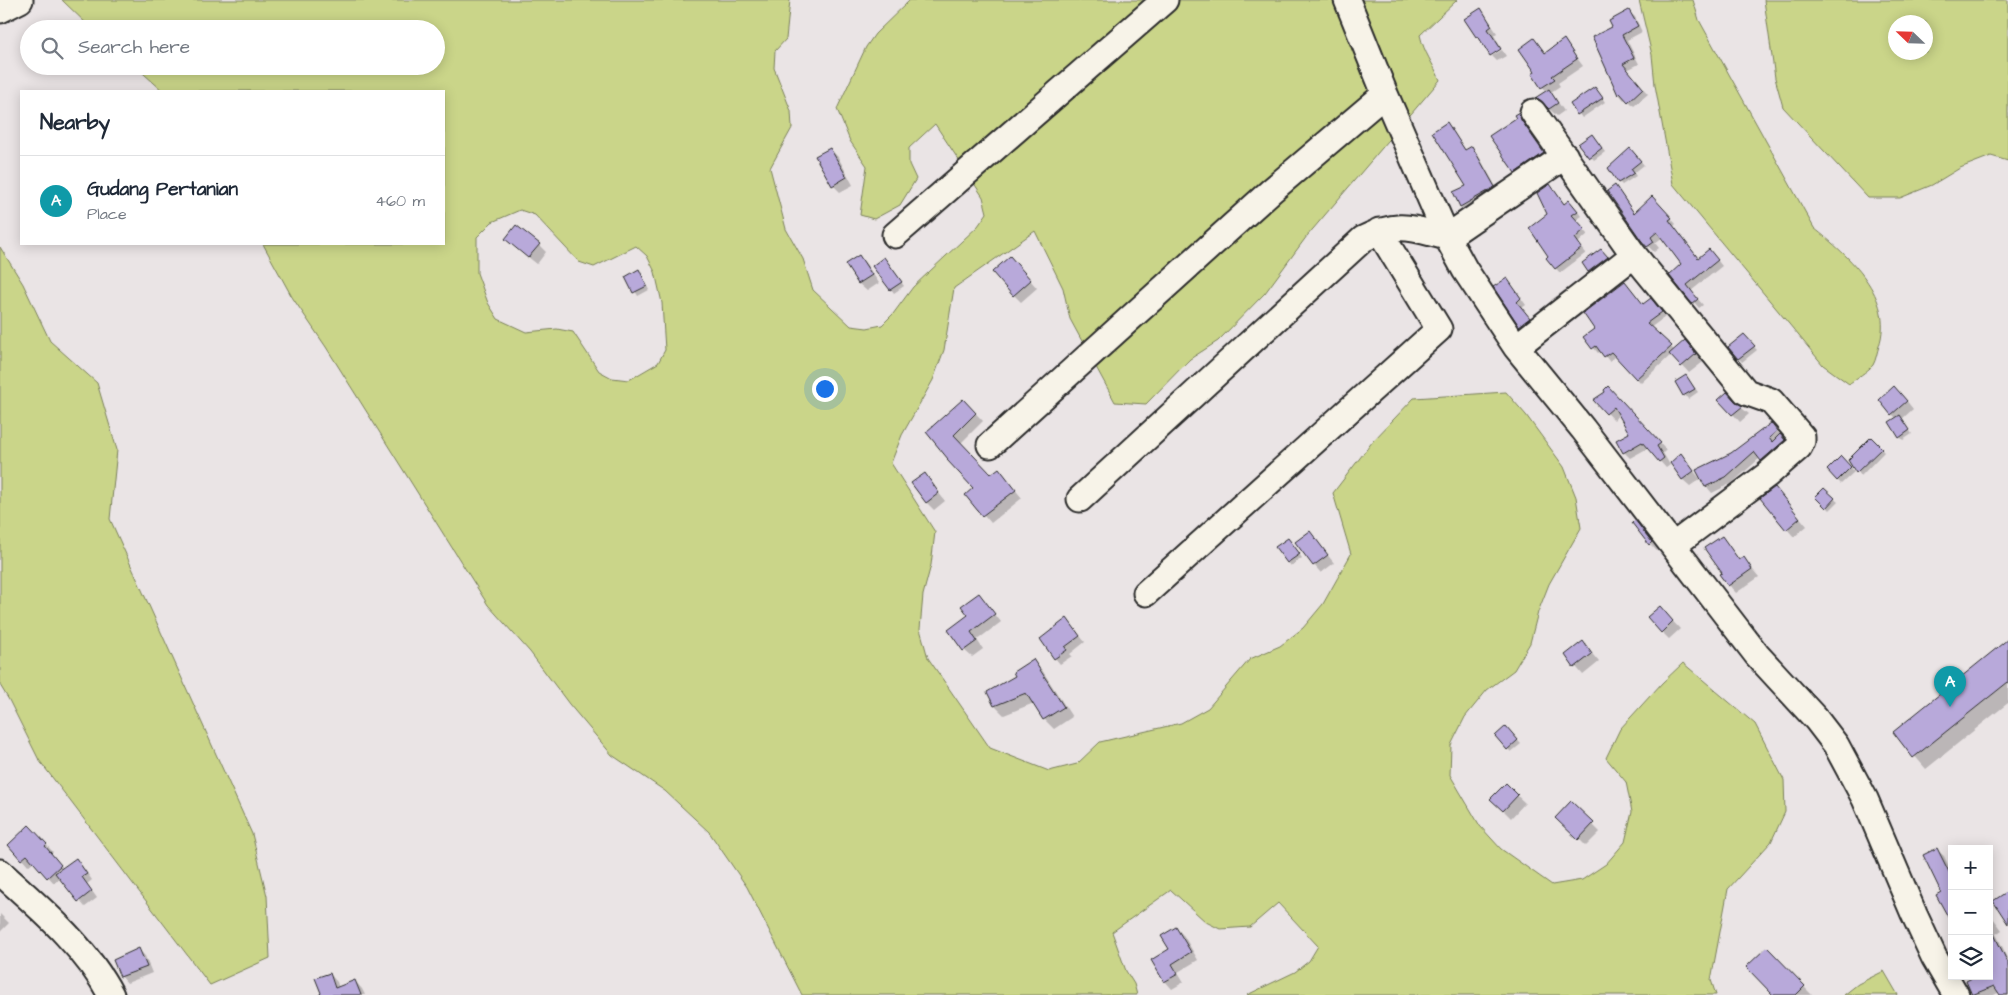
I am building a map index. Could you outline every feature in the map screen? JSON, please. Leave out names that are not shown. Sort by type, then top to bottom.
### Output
[{"type":"street","points":[[0,10],[20,0]]},
{"type":"street","points":[[895,235],[1165,0]]},
{"type":"street","points":[[1347,0],[1385,94],[1447,237],[1475,285],[1516,347],[1584,429],[1674,544],[1757,655],[1816,718],[1836,745],[1865,799],[1934,957],[1956,995]]},
{"type":"street","points":[[990,445],[1271,191],[1385,94]]},
{"type":"street","points":[[1533,112],[1634,255],[1746,392],[1771,401],[1802,437],[1799,447],[1767,475],[1674,544]]},
{"type":"street","points":[[1080,499],[1363,239],[1379,231],[1403,226],[1447,237],[1565,156]]},
{"type":"street","points":[[1146,593],[1439,329],[1379,231]]},
{"type":"street","points":[[1516,347],[1634,255]]},
{"type":"street","points":[[0,872],[68,938],[96,970],[111,995]]},
{"type":"green space","points":[[62,0],[790,0],[786,39],[775,51],[774,68],[791,111],[792,128],[770,168],[786,229],[803,259],[813,290],[851,326],[867,328],[882,325],[893,314],[913,287],[978,226],[987,213],[983,197],[935,124],[909,148],[909,164],[916,179],[900,205],[874,219],[860,215],[867,166],[850,141],[837,109],[866,47],[875,34],[910,0],[1457,0],[1420,35],[1426,53],[1440,80],[1307,236],[1265,293],[1218,341],[1190,359],[1146,404],[1115,402],[1070,319],[1063,288],[1035,231],[954,288],[944,350],[933,380],[902,435],[891,463],[935,532],[931,565],[923,595],[920,629],[928,658],[990,748],[1049,771],[1077,764],[1100,742],[1181,723],[1208,708],[1250,659],[1280,646],[1303,628],[1323,604],[1351,554],[1333,493],[1373,441],[1414,398],[1506,392],[1526,415],[1564,467],[1576,497],[1581,528],[1549,584],[1538,612],[1530,643],[1514,670],[1487,690],[1465,717],[1451,745],[1450,775],[1480,826],[1501,849],[1552,885],[1582,880],[1606,864],[1625,842],[1632,812],[1626,782],[1606,758],[1620,729],[1683,663],[1755,724],[1784,780],[1785,812],[1771,842],[1728,889],[1711,980],[1716,995],[1247,995],[1295,972],[1309,961],[1318,946],[1278,903],[1250,927],[1220,929],[1206,922],[1171,890],[1112,932],[1137,995],[802,995],[747,887],[709,832],[665,791],[612,755],[569,704],[530,652],[488,605],[326,347],[292,297],[264,245],[445,245],[445,90],[162,90],[145,75],[445,75],[445,20],[83,20]],"holes":[[[520,210],[535,215],[579,262],[594,267],[636,246],[647,256],[655,272],[662,303],[665,350],[658,363],[629,380],[612,378],[599,371],[573,332],[557,329],[526,332],[498,319],[488,303],[477,273],[477,237],[492,222]]]},
{"type":"green space","points":[[1639,0],[1693,0],[1699,20],[1814,228],[1854,265],[1866,279],[1875,295],[1881,311],[1882,328],[1876,358],[1871,368],[1849,384],[1823,365],[1673,184],[1655,85],[1652,55]]},
{"type":"green space","points":[[1764,0],[2008,0],[2008,161],[1991,156],[1960,168],[1932,185],[1900,198],[1868,198],[1783,107],[1775,78]]},
{"type":"green space","points":[[0,247],[23,284],[50,341],[97,383],[117,450],[110,519],[252,834],[267,896],[270,958],[210,985],[39,760],[0,685]]},
{"type":"green space","points":[[1884,971],[1898,995],[1844,995],[1858,984]]},
{"type":"building","points":[[1481,8],[1492,26],[1488,29],[1501,49],[1490,56],[1478,36],[1476,37],[1464,19]]},
{"type":"building","points":[[1629,10],[1638,26],[1622,35],[1634,58],[1623,64],[1643,88],[1628,102],[1620,93],[1618,95],[1592,37],[1612,27],[1609,21]]},
{"type":"building","points":[[1534,38],[1545,53],[1564,39],[1577,59],[1552,76],[1555,79],[1541,88],[1532,74],[1535,72],[1519,49]]},
{"type":"building","points":[[1595,87],[1603,98],[1577,115],[1570,104]]},
{"type":"building","points":[[1549,89],[1558,103],[1549,109],[1539,99],[1535,98]]},
{"type":"building","points":[[1519,112],[1521,120],[1544,153],[1515,173],[1489,136],[1516,118],[1514,115]]},
{"type":"building","points":[[1447,122],[1465,150],[1472,146],[1495,187],[1460,207],[1453,192],[1466,186],[1432,132]]},
{"type":"building","points":[[1592,134],[1602,148],[1589,158],[1578,144]]},
{"type":"building","points":[[830,148],[847,177],[832,186],[815,156]]},
{"type":"building","points":[[1630,148],[1641,161],[1631,169],[1634,173],[1618,183],[1608,168]]},
{"type":"building","points":[[1550,184],[1564,204],[1569,200],[1578,211],[1572,215],[1585,229],[1575,238],[1582,248],[1555,269],[1546,258],[1548,256],[1529,228],[1547,214],[1537,193]]},
{"type":"building","points":[[1615,185],[1634,213],[1652,196],[1672,218],[1669,220],[1698,258],[1709,249],[1718,260],[1687,285],[1698,299],[1692,304],[1669,275],[1681,264],[1657,232],[1651,237],[1654,242],[1647,247],[1641,240],[1607,191]]},
{"type":"building","points":[[516,225],[540,244],[528,258],[505,239]]},
{"type":"building","points":[[1601,249],[1608,257],[1588,272],[1582,263]]},
{"type":"building","points":[[859,255],[872,275],[858,284],[845,264]]},
{"type":"building","points":[[1010,256],[1031,280],[1013,296],[992,272]]},
{"type":"building","points":[[884,257],[902,282],[890,290],[872,266]]},
{"type":"building","points":[[639,269],[647,286],[633,293],[625,277]]},
{"type":"building","points":[[1507,278],[1521,298],[1517,302],[1530,318],[1519,326],[1493,287]]},
{"type":"building","points":[[1625,281],[1643,304],[1651,298],[1662,312],[1647,323],[1672,346],[1636,379],[1611,352],[1604,357],[1596,346],[1592,349],[1583,337],[1594,329],[1583,313]]},
{"type":"building","points":[[1744,334],[1755,346],[1738,359],[1728,347]]},
{"type":"building","points":[[1685,340],[1696,354],[1681,367],[1669,354]]},
{"type":"building","points":[[1686,375],[1695,389],[1683,396],[1675,382]]},
{"type":"building","points":[[1608,386],[1661,443],[1657,446],[1664,458],[1659,462],[1642,442],[1623,453],[1616,440],[1629,433],[1614,407],[1606,414],[1593,400],[1605,392],[1604,390]]},
{"type":"building","points":[[1894,386],[1907,401],[1891,415],[1879,400]]},
{"type":"building","points":[[1727,392],[1735,401],[1743,406],[1732,415],[1718,400]]},
{"type":"building","points":[[963,399],[976,413],[954,435],[991,474],[999,468],[1016,490],[982,516],[965,495],[973,488],[947,460],[926,432]]},
{"type":"building","points":[[1900,415],[1910,430],[1899,438],[1889,422]]},
{"type":"building","points":[[1771,423],[1777,431],[1769,438],[1772,442],[1780,434],[1785,440],[1761,461],[1754,452],[1726,477],[1705,487],[1696,470],[1731,453]]},
{"type":"building","points":[[1871,437],[1882,448],[1856,473],[1848,460]]},
{"type":"building","points":[[1681,453],[1694,471],[1682,480],[1670,463]]},
{"type":"building","points":[[1841,456],[1851,467],[1837,481],[1827,470]]},
{"type":"building","points":[[925,473],[939,493],[926,503],[911,483]]},
{"type":"building","points":[[1775,487],[1800,518],[1786,530],[1760,498]]},
{"type":"building","points":[[1824,488],[1835,498],[1826,508],[1815,497]]},
{"type":"building","points":[[1635,520],[1652,542],[1649,545],[1632,523]]},
{"type":"building","points":[[1310,531],[1328,555],[1313,566],[1295,542]]},
{"type":"building","points":[[1722,536],[1739,560],[1744,557],[1752,569],[1728,586],[1719,574],[1722,573],[1704,548]]},
{"type":"building","points":[[1288,538],[1300,554],[1287,563],[1275,547]]},
{"type":"building","points":[[979,593],[995,614],[971,632],[977,641],[963,651],[948,630],[968,615],[961,606]]},
{"type":"building","points":[[1660,606],[1673,621],[1661,633],[1647,617]]},
{"type":"building","points":[[1067,618],[1080,636],[1065,647],[1067,650],[1054,659],[1040,639]]},
{"type":"building","points":[[2008,639],[2008,682],[1913,758],[1893,732]]},
{"type":"building","points":[[1583,641],[1592,654],[1574,668],[1565,655]]},
{"type":"building","points":[[1033,659],[1064,707],[1043,720],[1026,693],[994,706],[987,692],[1015,676],[1013,672]]},
{"type":"building","points":[[1506,726],[1518,740],[1507,750],[1495,736]]},
{"type":"building","points":[[1506,783],[1518,795],[1503,811],[1490,799]]},
{"type":"building","points":[[1571,801],[1594,823],[1578,840],[1555,818]]},
{"type":"building","points":[[29,825],[47,844],[45,846],[61,865],[47,878],[27,855],[21,860],[8,845]]},
{"type":"building","points":[[1937,848],[1948,870],[1948,917],[1936,895],[1941,892],[1923,855]]},
{"type":"building","points":[[76,858],[87,874],[82,877],[92,891],[78,902],[55,873]]},
{"type":"building","points":[[2008,891],[2008,924],[1993,901]]},
{"type":"building","points":[[1176,927],[1191,952],[1172,964],[1178,974],[1164,982],[1151,960],[1169,949],[1161,936]]},
{"type":"building","points":[[1993,932],[2008,963],[2008,995],[2000,995],[1994,986],[1972,995],[1966,981],[1993,980]]},
{"type":"building","points":[[1767,947],[1805,986],[1796,995],[1773,995],[1746,967]]},
{"type":"building","points":[[139,948],[147,967],[120,977],[113,960]]},
{"type":"building","points":[[330,973],[335,988],[355,980],[361,995],[319,995],[321,993],[315,978]]},
{"type":"place","name":"Gudang Pertanian","points":[[1950,707]]}]
